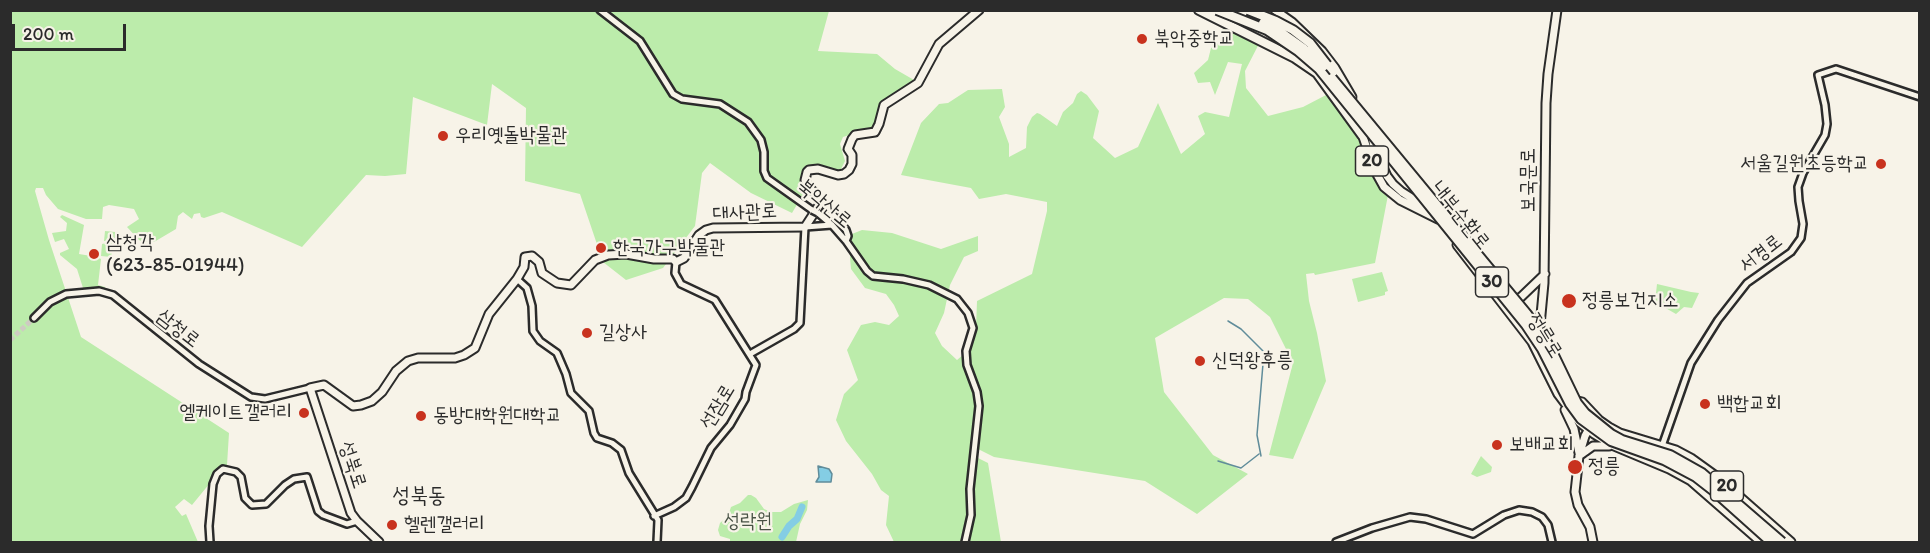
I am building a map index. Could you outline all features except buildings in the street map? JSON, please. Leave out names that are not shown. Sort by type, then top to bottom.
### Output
[{"type":"highway","points":[[1198,10],[1295,58],[1317,73],[1362,135]]},
{"type":"highway","name":"내부순환로","points":[[1217,10],[1267,30],[1298,51],[1319,69],[1530,330],[1563,392],[1581,419],[1611,441],[1664,460],[1696,477],[1773,543]]},
{"type":"highway","name":"내부순환로","points":[[1230,10],[1282,33],[1303,48],[1328,73],[1532,321],[1550,347],[1577,403],[1585,413],[1622,440],[1670,455],[1702,472],[1787,542]]},
{"type":"highway","points":[[1249,11],[1276,21],[1315,48],[1360,117],[1373,144]]},
{"type":"main road","points":[[822,201],[807,185],[805,176],[809,170],[818,169],[838,176],[849,170],[852,155],[848,149],[855,135],[875,132],[885,105],[918,83],[939,44],[979,10]]},
{"type":"main road","name":"정릉로","points":[[1208,10],[1223,14],[1249,11],[1263,14],[1277,20],[1306,47],[1354,117],[1374,169],[1384,187],[1400,200],[1437,218],[1537,350],[1558,394],[1587,429],[1614,446],[1691,481],[1763,543]]},
{"type":"main road","name":"정릉로","points":[[1275,10],[1292,22],[1328,57],[1378,141],[1379,159]]},
{"type":"main road","name":"보국문로","points":[[1537,350],[1545,274],[1546,103],[1557,10]]},
{"type":"main road","name":"정릉로","points":[[1371,129],[1373,144],[1387,176],[1402,192],[1450,224],[1545,340],[1573,400],[1582,402],[1599,420],[1620,433],[1676,450],[1706,469],[1787,542]]},
{"type":"main road","name":"대사관로","points":[[676,262],[684,258],[699,235],[706,230],[805,227],[822,201]]},
{"type":"main road","points":[[1446,229],[1501,298],[1506,299],[1506,292]]},
{"type":"main road","points":[[310,388],[324,385],[352,406],[361,405],[372,401],[382,392],[396,371],[408,361],[418,358],[456,358],[464,355],[475,348],[489,314],[517,279],[524,267],[525,257],[532,256],[538,262],[542,273],[557,284],[571,285],[595,260],[608,255],[626,254],[654,259],[673,259],[676,262]]},
{"type":"main road","points":[[1509,312],[1511,305],[1516,304],[1545,274]]},
{"type":"main road","points":[[1541,322],[1545,340]]},
{"type":"main road","name":"성북로","points":[[310,388],[345,496],[357,520],[379,543]]},
{"type":"main road","points":[[1558,394],[1569,406],[1574,404],[1573,400]]},
{"type":"main road","points":[[1558,394],[1574,429],[1580,456]]},
{"type":"main road","points":[[1593,543],[1590,527],[1575,496],[1575,478],[1587,429],[1599,420]]},
{"type":"main road","points":[[1580,456],[1593,446],[1614,446]]},
{"type":"main road","points":[[1691,481],[1707,489],[1750,526],[1754,525],[1749,519],[1754,511]]},
{"type":"main road","points":[[1763,543],[1766,536],[1773,543]]},
{"type":"street","name":"북악산로","points":[[600,10],[639,41],[673,94],[682,99],[720,104],[747,122],[761,140],[764,152],[764,171],[767,178],[832,225],[873,276],[929,285],[961,302],[971,319],[973,328],[966,351],[967,365],[977,392],[979,406],[970,489],[971,515],[964,543]]},
{"type":"street","name":"서경로","points":[[1661,444],[1691,363],[1718,320],[1747,283],[1791,252],[1802,238],[1803,225],[1798,187],[1803,173],[1822,140],[1827,124],[1818,75],[1836,69],[1920,97]]},
{"type":"street","points":[[822,201],[846,230],[848,236],[846,241]]},
{"type":"street","name":"대사관로","points":[[805,227],[832,225]]},
{"type":"street","points":[[676,262],[675,273],[681,284],[715,300],[750,354],[794,329],[800,323],[805,227]]},
{"type":"street","points":[[517,279],[527,288],[532,306],[533,331],[540,341],[557,353],[571,393],[589,411],[597,438],[612,443],[621,450],[629,473],[658,520],[657,543]]},
{"type":"street","name":"삼청로","points":[[34,318],[50,302],[66,294],[99,291],[113,295],[199,364],[251,397],[265,399],[310,388]]},
{"type":"street","name":"선잠로","points":[[654,516],[674,507],[686,498],[711,448],[736,415],[745,399],[756,365],[750,354]]},
{"type":"street","points":[[1660,466],[1661,444]]},
{"type":"street","points":[[210,543],[209,526],[213,484],[217,474],[223,469],[236,471],[241,477],[244,498],[252,505],[266,504],[285,485],[307,477],[318,511],[323,516],[347,524],[357,520]]},
{"type":"street","points":[[1336,543],[1372,528],[1407,518],[1426,519],[1469,534],[1476,534],[1511,511],[1526,510],[1542,517],[1548,525],[1552,543]]},
{"type":"green space","points":[[10,11],[829,11],[818,51],[877,54],[895,69],[914,80],[882,101],[877,119],[871,128],[843,137],[840,144],[845,161],[841,169],[834,172],[808,166],[801,173],[810,196],[802,196],[792,213],[751,193],[710,163],[702,173],[695,226],[663,268],[626,280],[603,262],[580,194],[525,181],[526,108],[492,84],[487,125],[413,97],[406,174],[366,175],[302,247],[222,212],[204,218],[200,213],[194,214],[192,219],[183,212],[178,216],[176,229],[154,242],[143,242],[127,227],[139,219],[134,209],[109,205],[103,207],[102,219],[86,219],[58,209],[43,188],[36,188],[49,240],[81,337],[229,433],[227,465],[219,467],[210,483],[192,505],[184,499],[175,507],[182,516],[186,514],[198,542],[11,542]]},
{"type":"green space","points":[[1233,23],[1263,36],[1245,71],[1246,88],[1268,116],[1303,107],[1328,94],[1361,144],[1370,172],[1388,195],[1375,263],[1315,275],[1314,273],[1306,274],[1309,301],[1326,381],[1293,459],[1269,455],[1293,363],[1270,317],[1248,299],[1224,298],[1155,338],[1164,392],[1213,455],[1248,474],[1197,514],[1145,481],[994,457],[978,449],[972,442],[970,454],[988,463],[1001,542],[894,542],[886,525],[889,496],[881,490],[872,474],[846,441],[836,420],[844,394],[858,380],[847,350],[861,325],[875,322],[889,325],[899,316],[886,294],[865,288],[851,269],[852,234],[862,230],[892,233],[941,249],[978,236],[978,251],[964,257],[950,285],[944,313],[935,333],[942,346],[957,360],[971,348],[976,328],[977,301],[1032,274],[1047,211],[1047,202],[1006,194],[979,199],[971,188],[901,175],[921,123],[939,104],[948,103],[968,90],[1002,89],[1005,107],[999,117],[1009,144],[1009,157],[1026,148],[1027,127],[1032,117],[1037,113],[1040,114],[1057,126],[1063,112],[1081,91],[1099,111],[1093,138],[1115,158],[1138,147],[1158,103],[1181,154],[1205,134],[1198,116],[1205,112],[1229,117],[1242,64],[1228,62],[1215,95],[1210,82],[1198,83],[1194,73],[1208,60],[1211,48],[1226,35],[1220,31]]},
{"type":"green space","points":[[62,215],[84,225],[79,254],[101,259],[98,285],[105,287],[105,290],[83,288],[77,269],[60,255],[69,249],[64,239],[55,242],[52,233],[66,231],[67,223],[60,217]]},
{"type":"green space","points":[[105,231],[115,232],[115,245],[111,257],[101,256],[102,244],[111,242],[104,241]]},
{"type":"green space","points":[[1382,272],[1388,291],[1385,295],[1358,302],[1352,279]]},
{"type":"green space","points":[[1657,284],[1699,293],[1692,308],[1684,307],[1676,314],[1655,302]]},
{"type":"green space","points":[[1481,456],[1492,467],[1491,472],[1477,477],[1471,474]]},
{"type":"green space","name":"성락원","points":[[748,495],[756,498],[764,509],[771,512],[781,512],[794,504],[808,500],[796,542],[730,542],[730,539],[720,536],[718,530],[720,523],[728,516],[731,507],[740,503]]},
{"type":"water","points":[[818,466],[829,469],[832,474],[831,482],[816,482],[819,477]]},
{"type":"waterway","points":[[1228,321],[1241,329],[1264,352],[1257,435],[1261,456]]},
{"type":"waterway","points":[[1218,461],[1241,468],[1259,454]]},
{"type":"waterway","points":[[782,537],[797,519],[802,507]]},
{"type":"tunnel","points":[[10,340],[34,318]]},
{"type":"place","name":"북악중학교","points":[[1142,39]]},
{"type":"place","name":"우리옛돌박물관","points":[[443,136]]},
{"type":"place","name":"서울길원초등학교","points":[[1881,164]]},
{"type":"place","name":"한국가구박물관","points":[[601,248]]},
{"type":"place","name":"삼청각 (623-85-01944)","points":[[94,254]]},
{"type":"place","name":"정릉보건지소","points":[[1569,301]]},
{"type":"place","name":"길상사","points":[[587,333]]},
{"type":"place","name":"신덕왕후릉","points":[[1200,361]]},
{"type":"place","name":"백합교회","points":[[1705,404]]},
{"type":"place","name":"엘케이트갤러리","points":[[304,413]]},
{"type":"place","name":"동방대학원대학교","points":[[421,416]]},
{"type":"place","name":"보배교회","points":[[1497,445]]},
{"type":"place","name":"정릉","points":[[1575,467]]},
{"type":"place","name":"헬렌갤러리","points":[[392,525]]},
{"type":"district","name":"성북동","points":[[419,496]]}]
